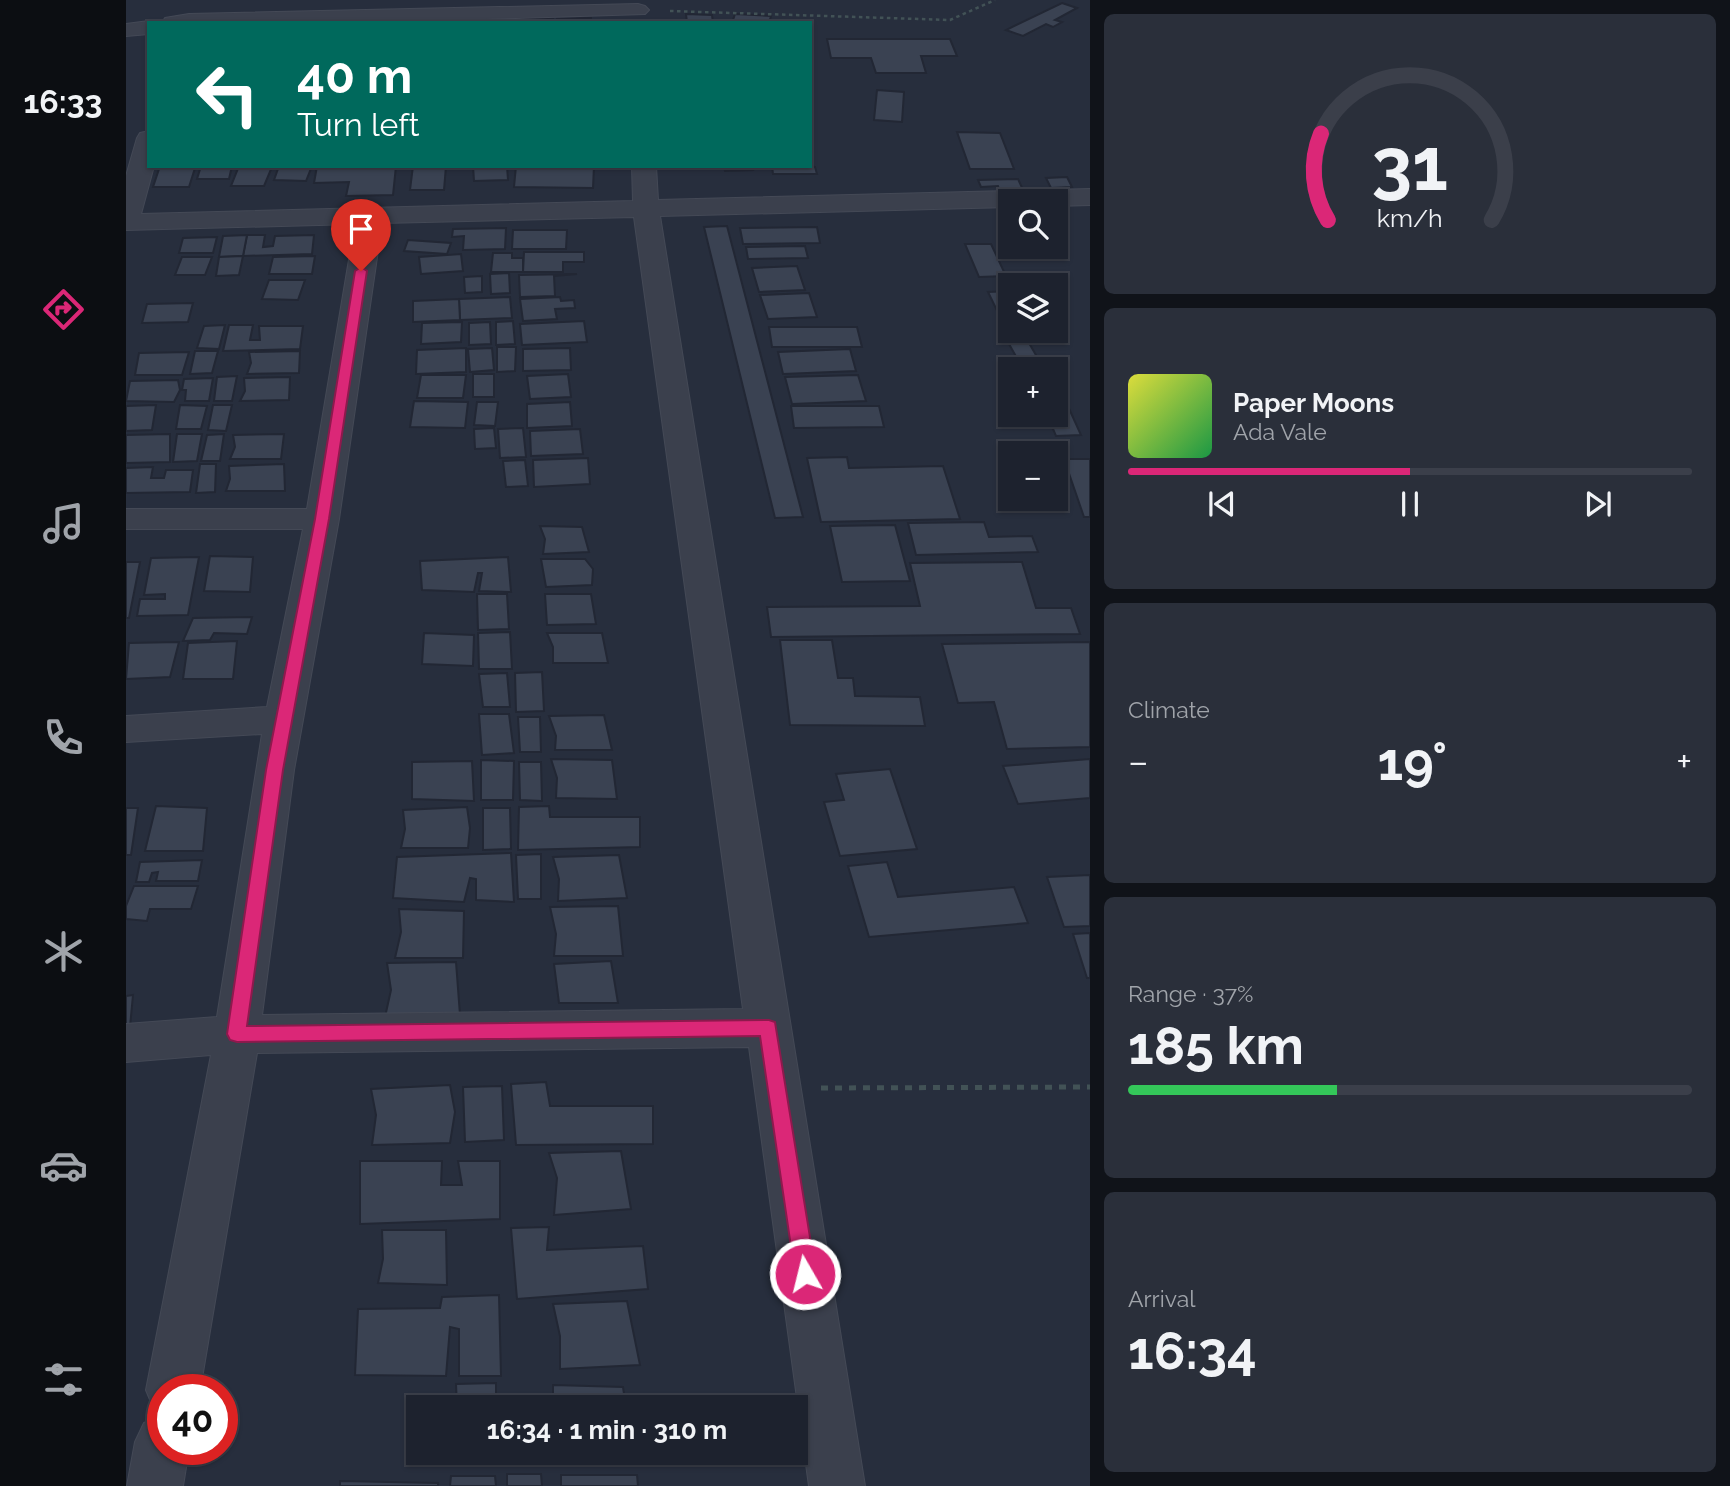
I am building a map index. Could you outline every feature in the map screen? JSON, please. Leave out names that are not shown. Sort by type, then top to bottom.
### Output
[{"type":"street","points":[[224,21],[635,11]]},
{"type":"street","points":[[126,30],[147,27]]},
{"type":"street","points":[[147,145],[126,221],[1090,197]]},
{"type":"street","points":[[644,168],[646,208],[837,1486]]},
{"type":"street","points":[[176,1374],[229,1088],[284,719],[322,519],[370,215]]},
{"type":"street","points":[[126,519],[322,519]]},
{"type":"street","points":[[126,729],[284,719]]},
{"type":"street","points":[[126,1043],[237,1034],[769,1028]]},
{"type":"street","points":[[155,1486],[159,1465]]},
{"type":"path","points":[[635,11],[950,20],[995,0]]},
{"type":"path","points":[[778,1088],[1090,1087]]},
{"type":"building","points":[[1062,3],[1077,8],[1055,20],[1062,22],[1053,27],[1046,24],[1023,36],[1006,30]]},
{"type":"building","points":[[686,14],[712,15],[713,21],[687,21]]},
{"type":"building","points":[[735,14],[771,16],[770,21],[733,21]]},
{"type":"building","points":[[591,18],[591,21],[557,21]]},
{"type":"building","points":[[521,19],[553,19],[553,21]]},
{"type":"building","points":[[827,39],[950,39],[957,56],[921,56],[926,73],[876,73],[871,58],[831,58]]},
{"type":"building","points":[[877,90],[904,92],[902,122],[874,120]]},
{"type":"building","points":[[957,132],[1000,133],[1014,169],[970,169]]},
{"type":"building","points":[[812,167],[815,167],[817,174],[773,174],[772,168]]},
{"type":"building","points":[[195,168],[189,187],[153,187],[159,169]]},
{"type":"building","points":[[200,168],[232,168],[229,179],[197,179]]},
{"type":"building","points":[[238,168],[272,168],[264,186],[231,186]]},
{"type":"building","points":[[278,168],[311,168],[306,181],[274,180]]},
{"type":"building","points":[[317,168],[396,168],[393,195],[346,196],[349,182],[314,183]]},
{"type":"building","points":[[413,168],[446,168],[444,190],[410,190]]},
{"type":"building","points":[[473,168],[507,168],[508,180],[474,181]]},
{"type":"building","points":[[516,168],[594,168],[593,188],[514,187]]},
{"type":"building","points":[[724,168],[753,170],[725,171]]},
{"type":"building","points":[[1067,177],[1072,187],[1051,188],[1046,178]]},
{"type":"building","points":[[1018,179],[1023,189],[981,187],[978,180]]},
{"type":"building","points":[[727,226],[803,517],[775,518],[704,227]]},
{"type":"building","points":[[817,227],[820,243],[743,244],[740,228]]},
{"type":"building","points":[[506,228],[505,249],[463,250],[464,236],[452,237],[453,229]]},
{"type":"building","points":[[513,230],[567,230],[566,249],[512,249]]},
{"type":"building","points":[[247,235],[265,235],[263,247],[273,246],[275,236],[314,235],[312,254],[243,256]]},
{"type":"building","points":[[247,235],[243,256],[219,257],[223,236]]},
{"type":"building","points":[[217,237],[213,253],[179,253],[183,238]]},
{"type":"building","points":[[408,240],[451,243],[447,254],[404,251]]},
{"type":"building","points":[[965,244],[991,244],[1005,273],[998,273],[998,276],[979,277]]},
{"type":"building","points":[[805,246],[808,258],[748,259],[746,247]]},
{"type":"building","points":[[524,252],[584,252],[584,262],[563,262],[563,272],[523,272]]},
{"type":"building","points":[[493,253],[512,253],[512,258],[523,258],[523,272],[491,272]]},
{"type":"building","points":[[461,254],[463,271],[421,274],[419,257]]},
{"type":"building","points":[[243,256],[239,275],[216,276],[219,257]]},
{"type":"building","points":[[315,256],[312,274],[269,274],[273,257]]},
{"type":"building","points":[[182,257],[212,257],[205,275],[175,275]]},
{"type":"building","points":[[797,266],[805,290],[759,292],[752,268]]},
{"type":"building","points":[[509,273],[510,293],[491,294],[490,274]]},
{"type":"building","points":[[577,274],[554,276],[555,296],[520,297],[519,275]]},
{"type":"building","points":[[482,276],[482,292],[465,293],[464,277]]},
{"type":"building","points":[[269,280],[305,280],[298,300],[262,299]]},
{"type":"building","points":[[988,292],[998,292],[998,313]]},
{"type":"building","points":[[809,293],[817,317],[768,319],[760,295]]},
{"type":"building","points":[[510,297],[512,318],[460,320],[459,299]]},
{"type":"building","points":[[560,297],[561,301],[574,300],[575,308],[555,309],[557,319],[523,321],[520,299]]},
{"type":"building","points":[[459,299],[460,320],[413,322],[413,301]]},
{"type":"building","points":[[193,303],[188,322],[142,323],[147,304]]},
{"type":"building","points":[[513,321],[515,344],[496,345],[496,322]]},
{"type":"building","points":[[584,321],[587,342],[522,345],[520,324]]},
{"type":"building","points":[[462,322],[461,342],[421,344],[422,323]]},
{"type":"building","points":[[490,322],[491,344],[469,345],[469,323]]},
{"type":"building","points":[[225,325],[219,349],[197,348],[204,326]]},
{"type":"building","points":[[229,325],[253,325],[250,340],[260,340],[259,326],[303,326],[300,349],[223,351]]},
{"type":"building","points":[[769,327],[857,327],[862,347],[772,347]]},
{"type":"building","points":[[1029,343],[1037,357],[1016,357],[1009,344]]},
{"type":"building","points":[[497,347],[516,347],[515,371],[497,372]]},
{"type":"building","points":[[466,348],[466,372],[416,374],[417,350]]},
{"type":"building","points":[[492,348],[494,370],[470,372],[468,349]]},
{"type":"building","points":[[570,348],[571,370],[523,371],[523,349]]},
{"type":"building","points":[[850,349],[856,371],[783,374],[778,352]]},
{"type":"building","points":[[195,351],[218,351],[212,373],[190,374]]},
{"type":"building","points":[[300,351],[299,373],[247,374],[251,363],[249,352]]},
{"type":"building","points":[[189,352],[182,375],[135,375],[139,353]]},
{"type":"building","points":[[473,374],[494,374],[494,397],[473,397]]},
{"type":"building","points":[[568,374],[571,397],[530,399],[527,376]]},
{"type":"building","points":[[421,375],[466,375],[463,398],[417,398]]},
{"type":"building","points":[[858,375],[866,401],[792,404],[785,377]]},
{"type":"building","points":[[237,376],[232,401],[214,401],[217,377]]},
{"type":"building","points":[[290,377],[289,400],[240,401],[245,391],[244,378]]},
{"type":"building","points":[[213,378],[209,401],[185,401],[186,390],[182,390],[184,379]]},
{"type":"building","points":[[178,380],[180,390],[174,402],[126,401],[130,381]]},
{"type":"building","points":[[414,401],[468,402],[465,428],[410,427]]},
{"type":"building","points":[[477,402],[498,402],[495,426],[474,425]]},
{"type":"building","points":[[570,402],[572,426],[527,428],[527,404]]},
{"type":"building","points":[[156,405],[152,430],[126,431],[126,406]]},
{"type":"building","points":[[180,405],[207,406],[201,429],[176,429]]},
{"type":"building","points":[[213,405],[232,405],[226,431],[208,430]]},
{"type":"building","points":[[791,406],[879,406],[884,427],[794,428]]},
{"type":"building","points":[[1068,406],[1081,435],[1056,436],[1052,427],[1068,427]]},
{"type":"building","points":[[494,428],[496,448],[475,449],[474,429]]},
{"type":"building","points":[[523,428],[526,457],[500,458],[498,429]]},
{"type":"building","points":[[580,429],[583,454],[531,456],[530,431]]},
{"type":"building","points":[[170,434],[170,462],[126,463],[126,435]]},
{"type":"building","points":[[177,434],[202,434],[197,461],[173,462]]},
{"type":"building","points":[[224,434],[220,461],[201,461],[207,435]]},
{"type":"building","points":[[284,434],[281,459],[230,459],[235,447],[233,435]]},
{"type":"building","points":[[847,457],[849,468],[943,466],[960,519],[821,522],[807,458]]},
{"type":"building","points":[[588,458],[590,484],[534,487],[533,460]]},
{"type":"building","points":[[1068,459],[1090,459],[1090,517],[1084,517],[1068,471]]},
{"type":"building","points":[[525,460],[528,486],[506,487],[503,461]]},
{"type":"building","points":[[200,464],[216,464],[215,492],[196,493]]},
{"type":"building","points":[[284,464],[285,491],[226,491],[230,479],[229,466]]},
{"type":"building","points":[[153,467],[151,478],[164,478],[166,470],[193,470],[190,492],[126,493],[126,468]]},
{"type":"building","points":[[984,522],[989,537],[1032,536],[1038,552],[916,555],[908,523]]},
{"type":"building","points":[[895,525],[910,581],[842,582],[830,526]]},
{"type":"building","points":[[540,526],[582,527],[589,552],[543,554],[545,539]]},
{"type":"building","points":[[210,556],[253,557],[250,592],[204,591]]},
{"type":"building","points":[[199,557],[188,615],[137,616],[140,599],[165,599],[165,594],[144,595],[151,558]]},
{"type":"building","points":[[508,557],[511,592],[479,591],[482,573],[478,573],[474,592],[422,590],[420,561]]},
{"type":"building","points":[[541,559],[585,559],[593,569],[592,585],[546,587]]},
{"type":"building","points":[[126,562],[140,562],[129,618],[126,618]]},
{"type":"building","points":[[1022,562],[1036,608],[1071,608],[1080,634],[771,637],[767,607],[920,606],[910,563]]},
{"type":"building","points":[[477,594],[507,594],[509,629],[478,630]]},
{"type":"building","points":[[545,594],[591,594],[596,624],[547,625]]},
{"type":"building","points":[[252,617],[247,634],[214,633],[210,640],[183,641],[193,618]]},
{"type":"building","points":[[510,632],[512,669],[479,669],[478,633]]},
{"type":"building","points":[[424,633],[474,635],[473,666],[422,664]]},
{"type":"building","points":[[547,633],[602,633],[608,663],[553,663],[553,647]]},
{"type":"building","points":[[780,640],[832,640],[838,678],[853,678],[855,696],[920,697],[925,726],[790,725]]},
{"type":"building","points":[[237,641],[233,679],[183,679],[188,643]]},
{"type":"building","points":[[179,642],[170,677],[126,679],[129,643]]},
{"type":"building","points":[[1090,642],[1090,747],[1007,749],[994,702],[958,703],[942,644]]},
{"type":"building","points":[[542,672],[544,711],[516,712],[515,673]]},
{"type":"building","points":[[507,673],[510,707],[483,707],[479,674]]},
{"type":"building","points":[[479,714],[509,714],[514,753],[482,755]]},
{"type":"building","points":[[604,715],[612,750],[555,750],[556,736],[549,716]]},
{"type":"building","points":[[518,717],[540,717],[541,752],[520,752]]},
{"type":"building","points":[[551,759],[612,760],[617,799],[556,798],[557,778]]},
{"type":"building","points":[[1090,759],[1090,798],[1018,804],[1003,766]]},
{"type":"building","points":[[481,760],[514,761],[513,800],[481,800]]},
{"type":"building","points":[[472,761],[474,801],[412,799],[412,762]]},
{"type":"building","points":[[519,762],[541,762],[542,801],[520,800]]},
{"type":"building","points":[[890,769],[917,849],[840,856],[824,802],[844,800],[836,774]]},
{"type":"building","points":[[156,806],[207,808],[203,851],[145,851]]},
{"type":"building","points":[[549,806],[550,817],[640,817],[640,847],[518,850],[519,807]]},
{"type":"building","points":[[467,807],[470,828],[468,848],[401,848],[405,829],[403,810]]},
{"type":"building","points":[[126,808],[138,808],[131,855],[126,855]]},
{"type":"building","points":[[483,808],[510,808],[511,849],[483,850]]},
{"type":"building","points":[[511,853],[514,902],[476,900],[476,879],[470,878],[464,902],[393,898],[397,857]]},
{"type":"building","points":[[541,854],[541,899],[518,899],[516,855]]},
{"type":"building","points":[[619,855],[627,898],[558,901],[559,879],[553,857]]},
{"type":"building","points":[[202,860],[198,881],[156,881],[158,872],[152,873],[149,882],[136,882],[140,862]]},
{"type":"building","points":[[887,862],[898,897],[1014,887],[1028,923],[869,937],[848,866]]},
{"type":"building","points":[[1090,875],[1090,926],[1064,927],[1047,877]]},
{"type":"building","points":[[134,886],[198,886],[191,909],[150,909],[147,921],[126,919],[126,906]]},
{"type":"building","points":[[618,906],[623,956],[554,956],[556,934],[550,907]]},
{"type":"building","points":[[399,909],[464,911],[463,958],[395,958],[401,932]]},
{"type":"building","points":[[1090,933],[1090,978],[1087,978],[1073,934]]},
{"type":"building","points":[[611,961],[618,1003],[559,1003],[554,964]]},
{"type":"building","points":[[456,962],[460,1015],[385,1017],[391,990],[387,963]]},
{"type":"building","points":[[133,995],[130,1027],[126,1027],[126,996]]},
{"type":"building","points":[[546,1082],[550,1106],[653,1106],[653,1144],[516,1145],[511,1084]]},
{"type":"building","points":[[450,1085],[455,1112],[450,1143],[372,1145],[376,1115],[371,1089]]},
{"type":"building","points":[[502,1086],[504,1140],[465,1142],[463,1087]]},
{"type":"building","points":[[621,1151],[631,1209],[554,1215],[557,1178],[549,1153]]},
{"type":"building","points":[[360,1161],[442,1161],[441,1185],[462,1185],[458,1161],[500,1161],[500,1219],[360,1224]]},
{"type":"building","points":[[549,1227],[547,1250],[643,1246],[648,1289],[517,1299],[511,1228]]},
{"type":"building","points":[[382,1230],[446,1230],[447,1285],[378,1283],[383,1259]]},
{"type":"building","points":[[499,1295],[501,1376],[459,1376],[459,1329],[450,1327],[446,1376],[355,1375],[358,1309],[440,1308],[442,1297]]},
{"type":"building","points":[[627,1301],[640,1365],[560,1369],[560,1336],[553,1304]]},
{"type":"building","points":[[496,1383],[496,1395],[456,1395],[456,1384]]},
{"type":"building","points":[[553,1385],[623,1387],[624,1395],[553,1395]]},
{"type":"building","points":[[507,1474],[541,1474],[542,1486],[507,1486]]},
{"type":"building","points":[[561,1475],[637,1475],[638,1486],[561,1486]]},
{"type":"building","points":[[451,1476],[495,1476],[496,1486],[450,1486]]},
{"type":"building","points":[[340,1481],[438,1483],[438,1486],[340,1486]]},
{"type":"route","points":[[361,271],[322,519],[275,770],[237,1034],[769,1028],[805,1274]]}]
